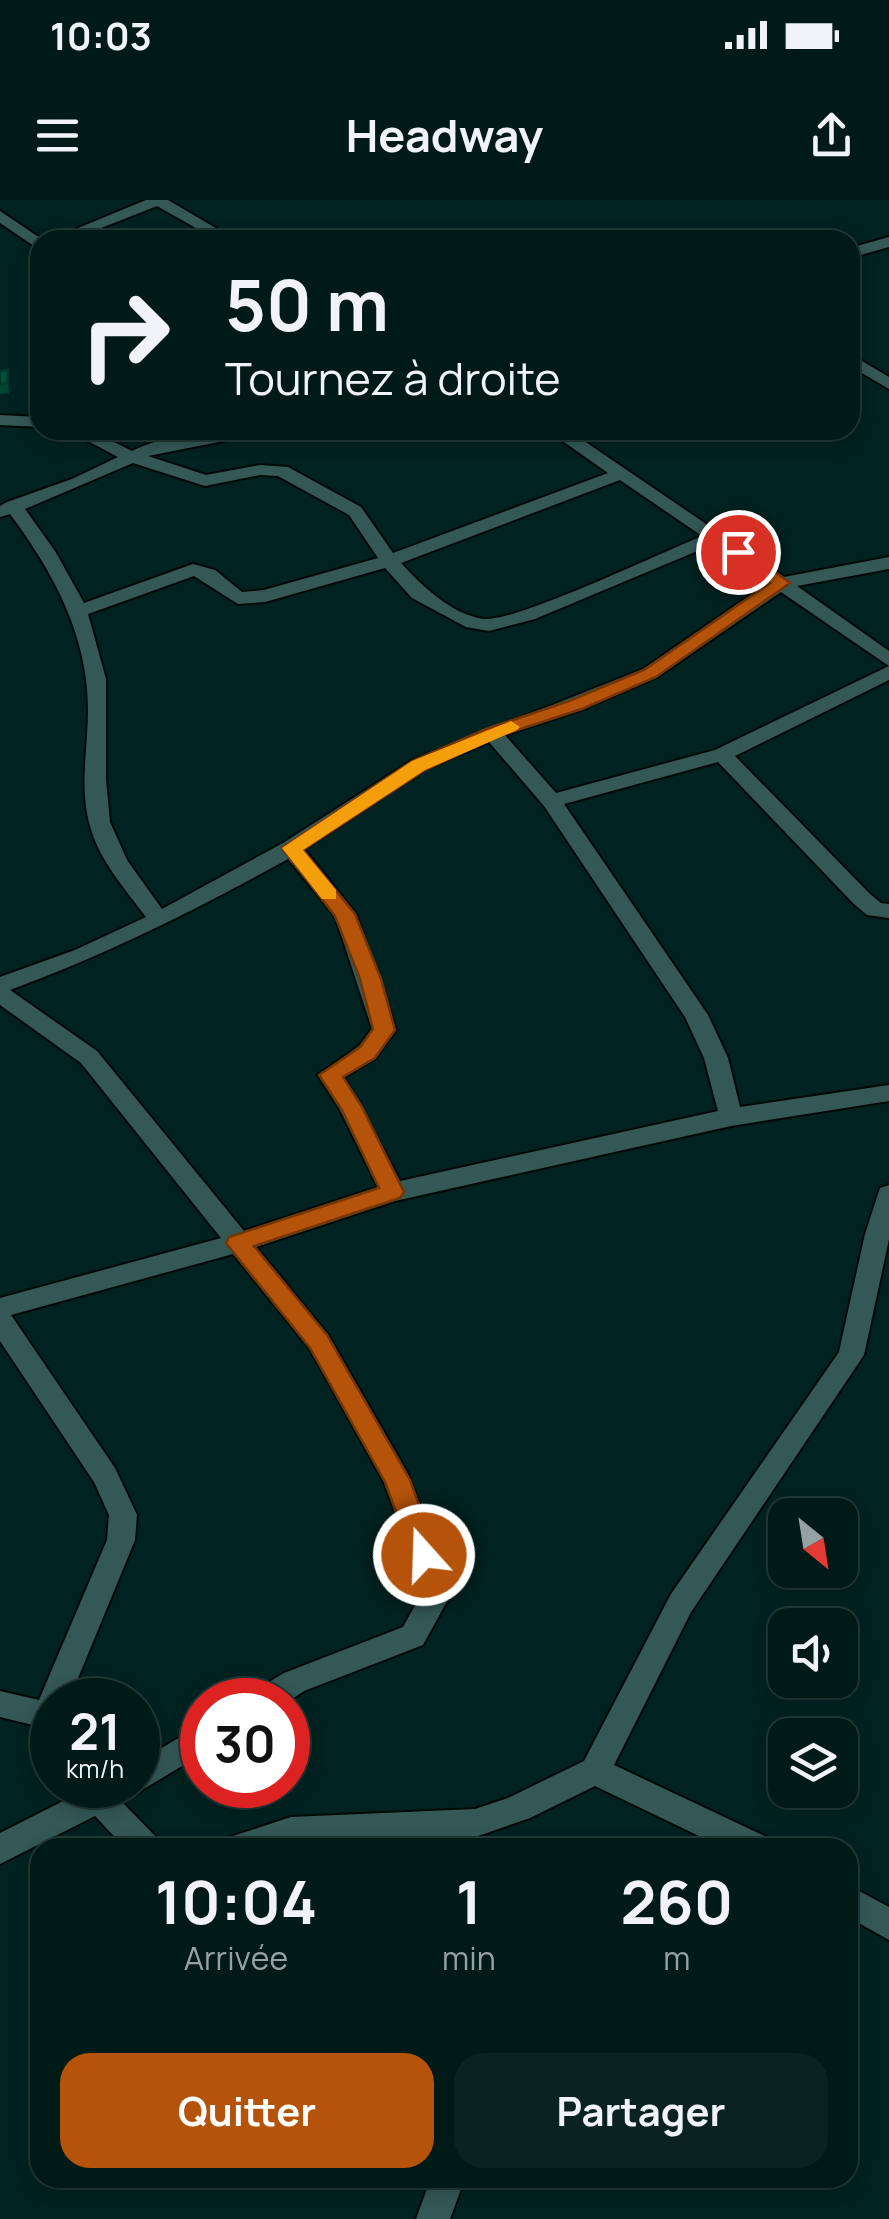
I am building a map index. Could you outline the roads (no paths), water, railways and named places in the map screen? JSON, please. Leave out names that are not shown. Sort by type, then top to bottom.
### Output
[{"type":"street","points":[[81,230],[157,200],[210,230]]},
{"type":"street","points":[[0,216],[30,237]]},
{"type":"street","points":[[860,249],[889,242]]},
{"type":"street","points":[[860,365],[889,384]]},
{"type":"street","points":[[0,420],[30,422]]},
{"type":"street","points":[[96,440],[129,456],[176,468],[205,481],[260,470],[282,471],[355,512],[389,561],[419,594],[472,623],[490,625],[528,615],[716,536]]},
{"type":"street","points":[[159,920],[104,837],[97,817],[97,683],[93,650],[50,552],[6,509],[78,483],[129,456],[197,440]]},
{"type":"street","points":[[572,440],[716,536],[889,660]]},
{"type":"street","points":[[76,612],[193,570],[208,574],[238,598],[265,596],[389,561],[624,473]]},
{"type":"street","points":[[0,984],[83,955],[159,920],[292,848],[418,766],[492,732],[576,705],[650,674],[781,583],[889,563]]},
{"type":"street","points":[[551,802],[722,754],[889,672]]},
{"type":"street","points":[[492,732],[551,802],[696,1014],[716,1058],[730,1117]]},
{"type":"street","points":[[722,754],[862,899],[875,910],[889,911]]},
{"type":"street","points":[[292,848],[345,914],[370,979],[384,1030],[367,1052],[330,1075],[352,1107],[392,1192]]},
{"type":"street","points":[[0,994],[89,1057],[319,1342],[397,1480],[438,1592],[413,1636],[304,1678]]},
{"type":"street","points":[[0,1308],[238,1243],[392,1192],[730,1117],[889,1093]]},
{"type":"street","points":[[266,1838],[318,1828],[478,1835],[595,1771],[681,1603],[852,1355],[866,1312],[870,1258],[889,1194]]},
{"type":"street","points":[[0,1320],[105,1476],[123,1515],[114,1557],[65,1678]]},
{"type":"street","points":[[0,1704],[30,1707]]},
{"type":"street","points":[[595,1771],[737,1838]]},
{"type":"street","points":[[0,1849],[73,1808]]},
{"type":"street","points":[[118,1808],[139,1838]]},
{"type":"street","points":[[858,1906],[889,1925]]},
{"type":"street","points":[[432,2219],[444,2188]]}]
